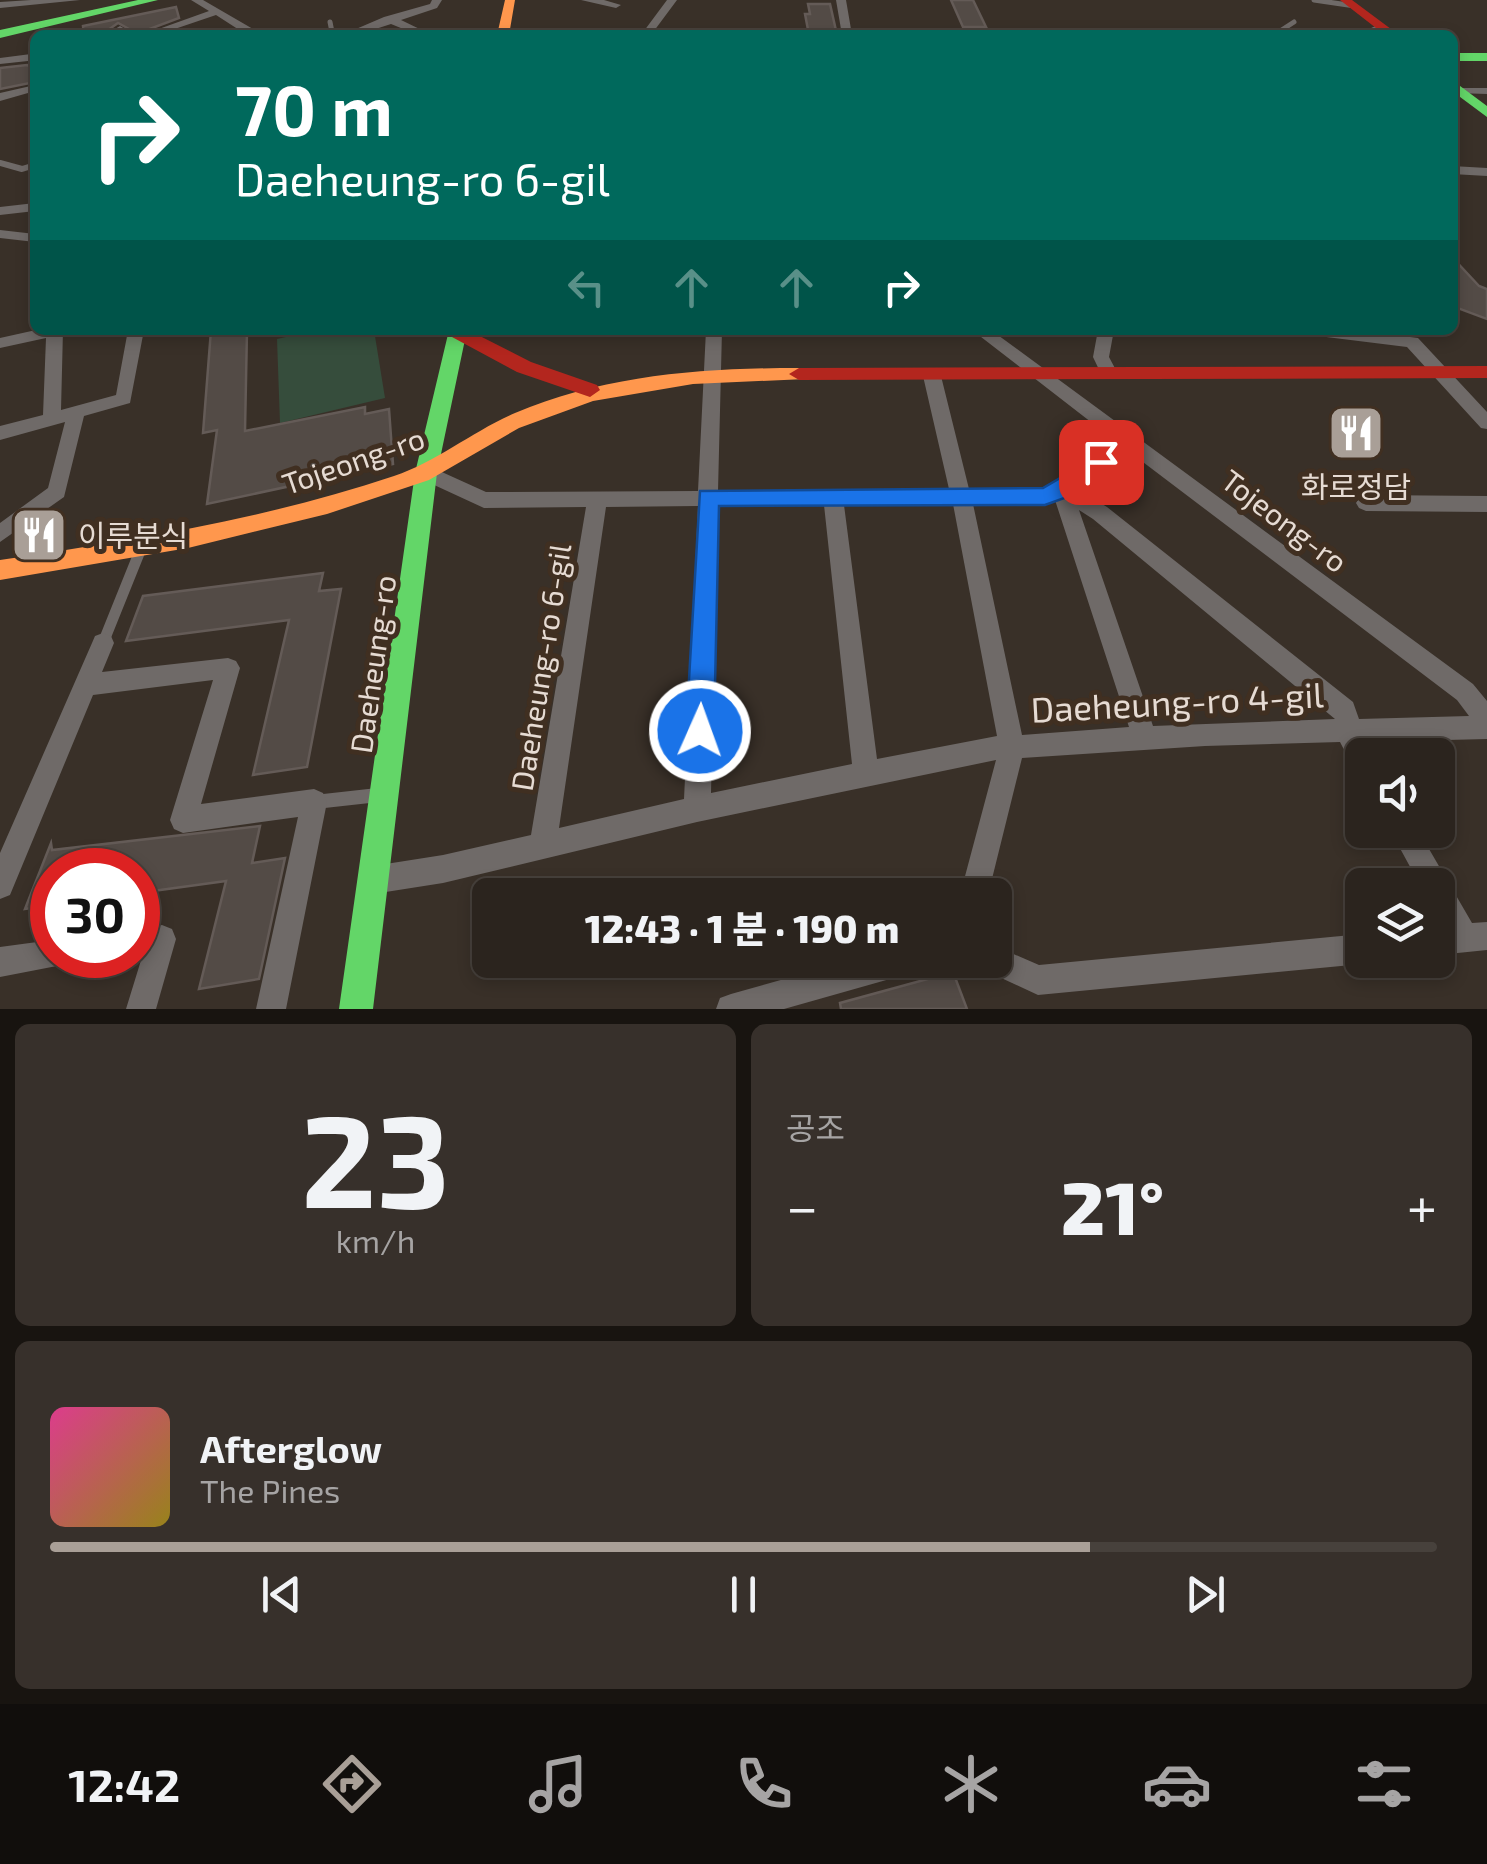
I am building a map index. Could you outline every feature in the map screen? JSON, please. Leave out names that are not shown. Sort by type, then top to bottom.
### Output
[{"type":"main road","points":[[0,34],[72,4],[153,0]]},
{"type":"main road","points":[[505,30],[510,0]]},
{"type":"main road","points":[[1350,3],[1376,30]]},
{"type":"main road","points":[[1458,57],[1487,56]]},
{"type":"main road","points":[[1458,89],[1487,113]]},
{"type":"main road","name":"Daeheung-ro","points":[[356,1009],[426,473],[457,335]]},
{"type":"main road","points":[[465,335],[524,367],[590,390]]},
{"type":"main road","name":"Tojeong-ro","points":[[0,570],[140,550],[295,514],[426,473],[484,436],[552,403],[590,390],[713,374],[1487,372]]},
{"type":"street","points":[[196,0],[249,30]]},
{"type":"street","points":[[360,30],[434,6],[437,0]]},
{"type":"street","points":[[586,0],[615,6]]},
{"type":"street","points":[[650,30],[672,0]]},
{"type":"street","points":[[842,0],[846,30]]},
{"type":"street","points":[[0,5],[72,4]]},
{"type":"street","points":[[0,14],[72,4]]},
{"type":"street","points":[[162,30],[216,12]]},
{"type":"street","points":[[388,19],[391,30]]},
{"type":"street","points":[[388,19],[415,30]]},
{"type":"street","points":[[0,61],[30,56]]},
{"type":"street","points":[[1458,88],[1487,91]]},
{"type":"street","points":[[0,100],[30,93]]},
{"type":"street","points":[[1458,172],[1487,172]]},
{"type":"street","points":[[0,210],[30,209]]},
{"type":"street","points":[[0,234],[30,237]]},
{"type":"street","points":[[0,342],[32,335]]},
{"type":"street","points":[[52,420],[55,335]]},
{"type":"street","points":[[0,433],[124,399],[135,335]]},
{"type":"street","points":[[697,808],[714,335]]},
{"type":"street","name":"Tojeong-ro","points":[[987,335],[1465,692],[1487,718]]},
{"type":"street","points":[[1105,335],[1101,357],[1109,374]]},
{"type":"street","points":[[1352,335],[1412,342],[1487,423]]},
{"type":"street","points":[[932,376],[961,496],[1012,747]]},
{"type":"street","points":[[0,534],[56,492],[76,412]]},
{"type":"street","name":"Daeheung-ro 6-gil","points":[[426,473],[484,500],[1045,496],[1062,490],[1070,480],[1132,443]]},
{"type":"street","points":[[1062,490],[1100,513],[1344,710],[1349,731]]},
{"type":"street","points":[[1062,490],[1146,738]]},
{"type":"street","points":[[834,497],[866,773]]},
{"type":"street","name":"Daeheung-ro 6-gil","points":[[543,845],[597,498]]},
{"type":"street","points":[[1366,503],[1487,504]]},
{"type":"street","points":[[0,885],[103,643]]},
{"type":"street","points":[[85,685],[228,668],[183,820],[314,802],[272,1009]]},
{"type":"street","name":"Daeheung-ro 4-gil","points":[[374,880],[443,869],[697,808],[1012,747],[1146,738],[1487,727]]},
{"type":"street","name":"Daeheung-ro 4-gil","points":[[1349,731],[1352,738]]},
{"type":"street","name":"Daeheung-ro 4-gil","points":[[978,878],[1012,747]]},
{"type":"street","points":[[1012,968],[1038,980],[1345,950]]},
{"type":"street","points":[[0,962],[30,957]]},
{"type":"street","points":[[142,1009],[151,978]]},
{"type":"street","points":[[731,1009],[840,978]]},
{"type":"lane","points":[[1314,0],[1350,3]]},
{"type":"lane","points":[[330,22],[332,30]]},
{"type":"lane","points":[[1282,30],[1294,22]]},
{"type":"lane","points":[[0,163],[22,170],[30,168]]},
{"type":"lane","points":[[103,643],[140,550]]},
{"type":"lane","points":[[314,802],[384,794]]},
{"type":"green space","points":[[295,335],[375,335],[385,398],[280,423],[277,339]]},
{"type":"building","points":[[951,0],[973,0],[986,27],[963,27]]},
{"type":"building","points":[[808,4],[830,4],[836,30],[808,30],[805,14],[810,14]]},
{"type":"building","points":[[176,7],[179,18],[147,30],[128,30],[118,23],[108,30],[83,30],[83,26]]},
{"type":"building","points":[[30,66],[30,83],[0,89],[0,68]]},
{"type":"building","points":[[1458,263],[1479,286],[1487,289],[1487,319],[1458,308]]},
{"type":"building","points":[[211,335],[247,335],[245,431],[365,407],[365,414],[389,409],[393,464],[207,504],[217,430],[203,433]]},
{"type":"building","points":[[323,573],[319,591],[341,589],[307,767],[253,775],[289,620],[126,641],[143,596]]},
{"type":"building","points":[[260,826],[252,863],[285,858],[259,979],[199,989],[226,881],[160,890],[160,848],[69,848]]},
{"type":"building","points":[[931,978],[955,978],[967,1009],[841,1009],[840,1003]]},
{"type":"traffic: fast","points":[[0,34],[153,0]]},
{"type":"traffic: fast","points":[[1458,57],[1487,57]]},
{"type":"traffic: fast","points":[[1458,89],[1487,113]]},
{"type":"traffic: fast","points":[[356,1009],[426,473],[457,335]]},
{"type":"traffic: slow","points":[[504,30],[510,0]]},
{"type":"traffic: slow","points":[[0,570],[188,538],[327,505],[422,474],[512,423],[590,395],[659,381],[799,374]]},
{"type":"traffic: jam","points":[[1345,0],[1386,30]]},
{"type":"traffic: jam","points":[[463,335],[524,367],[590,390]]},
{"type":"traffic: jam","points":[[799,374],[1487,372]]},
{"type":"place","name":"화로정담","points":[[1356,433]]},
{"type":"place","name":"이루분식","points":[[39,535]]},
{"type":"route","points":[[700,731],[708,497],[1045,496],[1062,490],[1070,480],[1101,462]]}]
